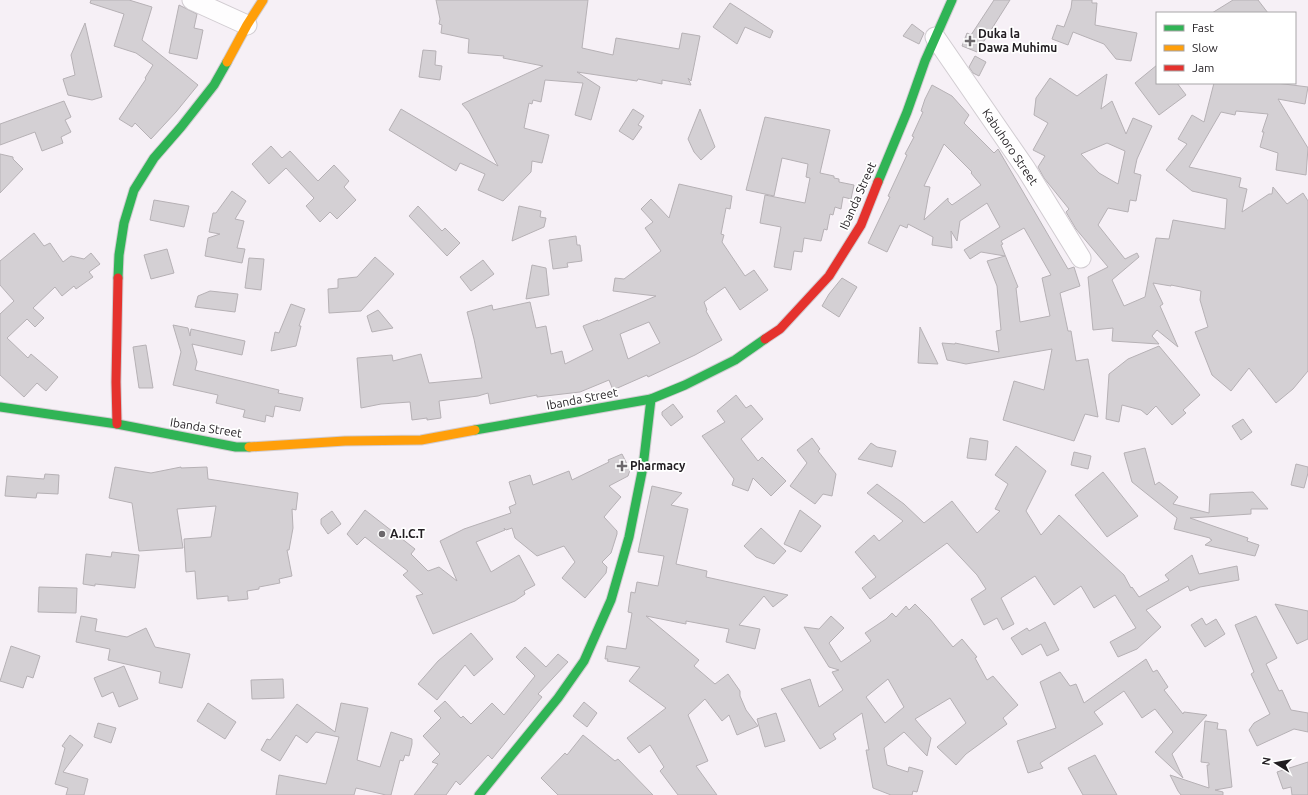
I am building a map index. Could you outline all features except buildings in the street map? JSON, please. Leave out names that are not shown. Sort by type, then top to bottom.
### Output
[{"type":"street","points":[[192,0],[247,25]]},
{"type":"street","points":[[117,424],[116,382],[119,255],[124,223],[134,190],[154,158],[214,85],[247,25],[263,0]]},
{"type":"street","name":"Ibanda Street","points":[[0,408],[117,424],[236,447],[272,446],[345,441],[421,440],[652,398],[685,385],[734,360],[780,329],[829,276],[860,224],[907,112],[935,37],[952,0]]},
{"type":"street","name":"Kabuhoro Street","points":[[935,37],[1026,169],[1081,258]]},
{"type":"street","points":[[479,795],[558,698],[584,661],[608,607],[629,537],[643,467],[652,398]]},
{"type":"traffic: fast","points":[[878,182],[907,112],[925,61],[952,0]]},
{"type":"traffic: fast","points":[[118,278],[119,255],[124,223],[134,190],[154,158],[214,85],[227,62]]},
{"type":"traffic: fast","points":[[475,430],[651,399],[685,385],[735,360],[765,339]]},
{"type":"traffic: fast","points":[[479,795],[558,698],[584,661],[611,600],[629,537],[643,467],[651,399]]},
{"type":"traffic: fast","points":[[0,407],[117,424],[236,447],[249,447]]},
{"type":"traffic: slow","points":[[227,62],[247,25],[263,0]]},
{"type":"traffic: slow","points":[[249,447],[345,441],[421,440],[475,430]]},
{"type":"traffic: jam","points":[[765,339],[780,329],[829,276],[861,225],[878,182]]},
{"type":"traffic: jam","points":[[117,424],[116,382],[118,278]]},
{"type":"place","name":"Duka la Dawa Muhimu","points":[[970,41]]},
{"type":"place","name":"Pharmacy","points":[[622,466]]},
{"type":"place","name":"A.I.C.T","points":[[382,534]]}]
